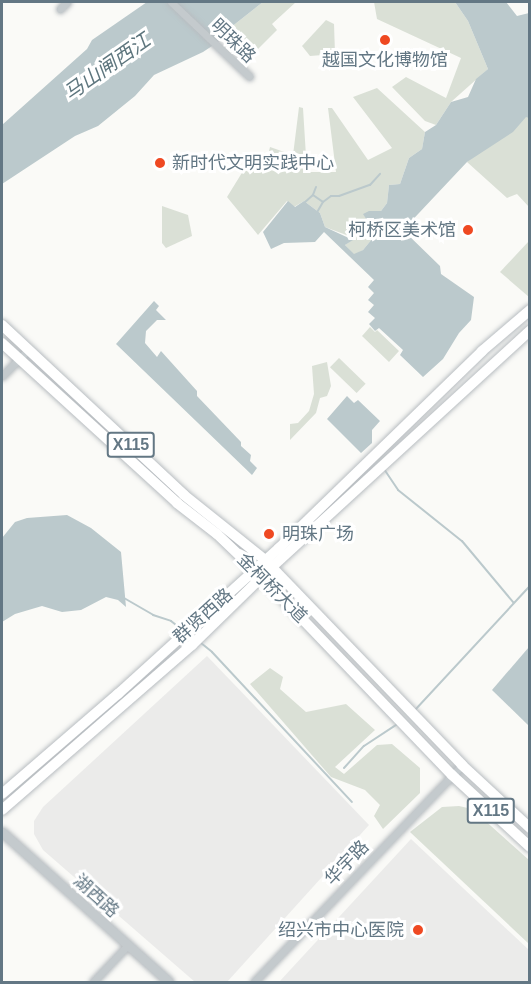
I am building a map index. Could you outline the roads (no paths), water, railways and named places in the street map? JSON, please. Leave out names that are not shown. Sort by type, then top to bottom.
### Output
[{"type":"main road","name":"群贤西路","points":[[268,564],[482,351],[530,310]]},
{"type":"main road","name":"金柯桥大道","points":[[2,325],[184,495],[268,564],[462,765],[530,828]]},
{"type":"main road","name":"群贤西路","points":[[2,794],[194,624],[375,475],[530,331]]},
{"type":"main road","name":"金柯桥大道","points":[[2,343],[177,503],[217,534],[258,573],[452,775],[530,847]]},
{"type":"main road","name":"群贤西路","points":[[2,810],[192,645],[258,573]]},
{"type":"street","points":[[60,9],[67,2]]},
{"type":"street","name":"明珠路","points":[[171,2],[249,76]]},
{"type":"street","points":[[2,376],[27,350]]},
{"type":"street","name":"华宇路","points":[[254,982],[462,765]]},
{"type":"street","name":"湖西路","points":[[2,832],[170,982]]},
{"type":"street","points":[[93,982],[128,946]]},
{"type":"water","name":"马山闸西江","points":[[147,2],[263,2],[230,28],[224,38],[203,52],[154,75],[135,96],[98,126],[75,136],[2,184],[2,125],[87,49],[92,40]]},
{"type":"water","points":[[455,2],[506,2],[517,16],[529,13],[529,118],[526,117],[513,132],[467,162],[403,230],[440,266],[441,274],[474,297],[471,320],[459,333],[443,359],[423,377],[400,355],[403,350],[379,328],[375,331],[369,324],[375,318],[368,312],[374,305],[368,300],[374,293],[368,287],[374,280],[324,232],[315,242],[284,243],[271,249],[263,232],[288,201],[295,207],[304,201],[320,213],[325,227],[353,240],[345,245],[354,254],[363,250],[372,239],[372,228],[363,214],[369,211],[381,211],[387,203],[389,185],[400,184],[409,158],[422,149],[425,132],[436,125],[451,102],[468,97],[476,79],[488,69],[468,21]]},
{"type":"water","points":[[154,301],[159,306],[156,310],[166,320],[157,320],[146,331],[145,343],[157,357],[161,351],[197,391],[197,396],[241,442],[241,446],[251,455],[250,461],[257,468],[252,475],[116,344]]},
{"type":"water","points":[[347,396],[354,403],[358,400],[380,421],[372,430],[372,443],[361,453],[327,419]]},
{"type":"water","points":[[67,515],[91,528],[121,552],[126,607],[118,600],[106,597],[81,610],[62,612],[42,606],[15,614],[2,622],[2,538],[15,522],[27,518]]},
{"type":"water","points":[[529,647],[529,726],[492,690]]},
{"type":"waterway","points":[[316,187],[313,195],[323,202],[331,196],[339,196],[370,185],[380,174]]},
{"type":"waterway","points":[[304,203],[313,195]]},
{"type":"waterway","points":[[316,214],[323,202]]},
{"type":"waterway","points":[[384,469],[398,490],[462,541],[513,602]]},
{"type":"waterway","points":[[415,710],[530,586]]},
{"type":"waterway","points":[[124,598],[153,615],[171,621],[184,631]]},
{"type":"waterway","points":[[201,643],[352,802]]},
{"type":"waterway","points":[[344,768],[364,746],[399,723]]},
{"type":"place","name":"越国文化博物馆","points":[[385,40]]},
{"type":"place","name":"新时代文明实践中心","points":[[160,163]]},
{"type":"place","name":"柯桥区美术馆","points":[[468,230]]},
{"type":"place","name":"明珠广场","points":[[269,534]]},
{"type":"place","name":"绍兴市中心医院","points":[[418,930]]}]
